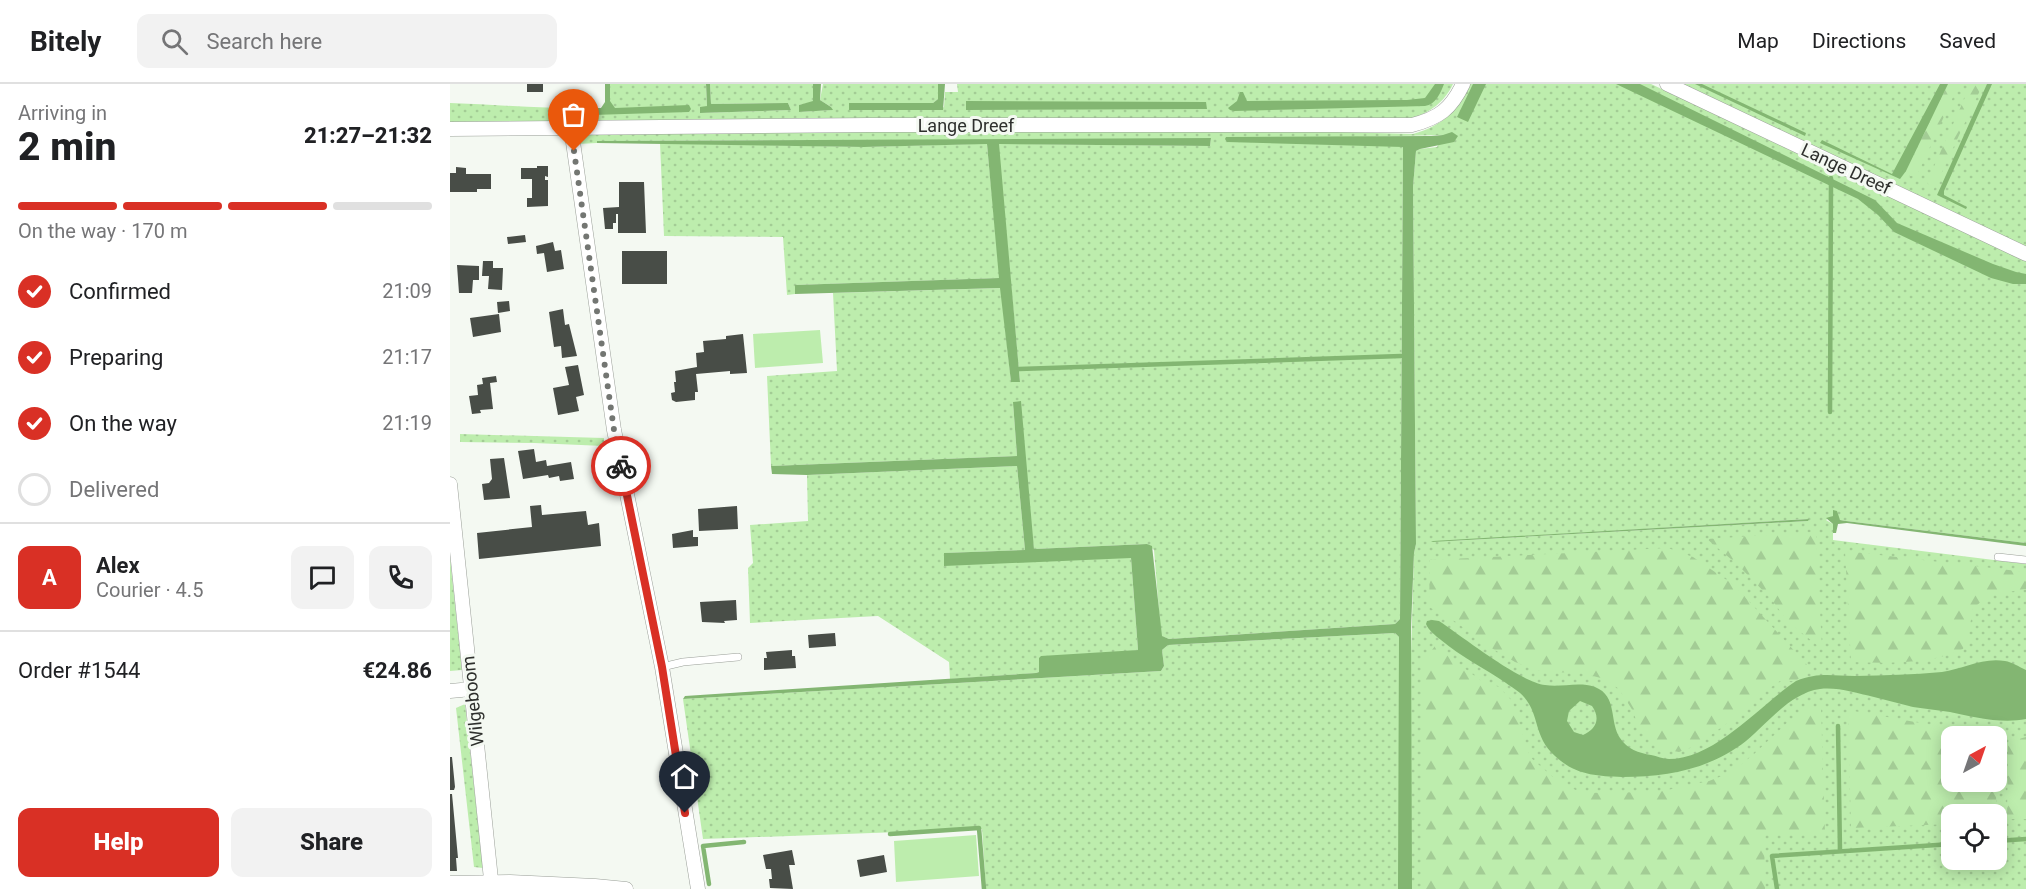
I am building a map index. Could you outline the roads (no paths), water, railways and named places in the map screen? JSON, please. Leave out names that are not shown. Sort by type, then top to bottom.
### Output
[{"type":"street","name":"Lange Dreef","points":[[450,129],[869,125],[1412,125],[1430,120],[1445,112],[1459,94],[1463,84]]},
{"type":"street","name":"Lange Dreef","points":[[1666,84],[2026,254]]},
{"type":"street","points":[[571,128],[614,430],[662,667],[698,889]]},
{"type":"street","name":"Wilgeboom","points":[[450,484],[491,886]]},
{"type":"street","points":[[450,691],[472,689]]},
{"type":"street","points":[[450,883],[491,886],[595,886],[626,889]]},
{"type":"lane","points":[[1998,557],[2026,560]]},
{"type":"lane","points":[[662,667],[683,662],[738,657]]},
{"type":"waterway","points":[[1830,412],[1831,178]]},
{"type":"waterway","points":[[1019,369],[1401,356]]},
{"type":"waterway","points":[[1838,726],[1840,851]]},
{"type":"waterway","points":[[890,834],[979,828],[984,889]]},
{"type":"waterway","points":[[2007,840],[2026,839]]},
{"type":"waterway","points":[[709,884],[703,846],[744,842]]},
{"type":"waterway","points":[[1777,889],[1772,856],[1941,845]]}]
